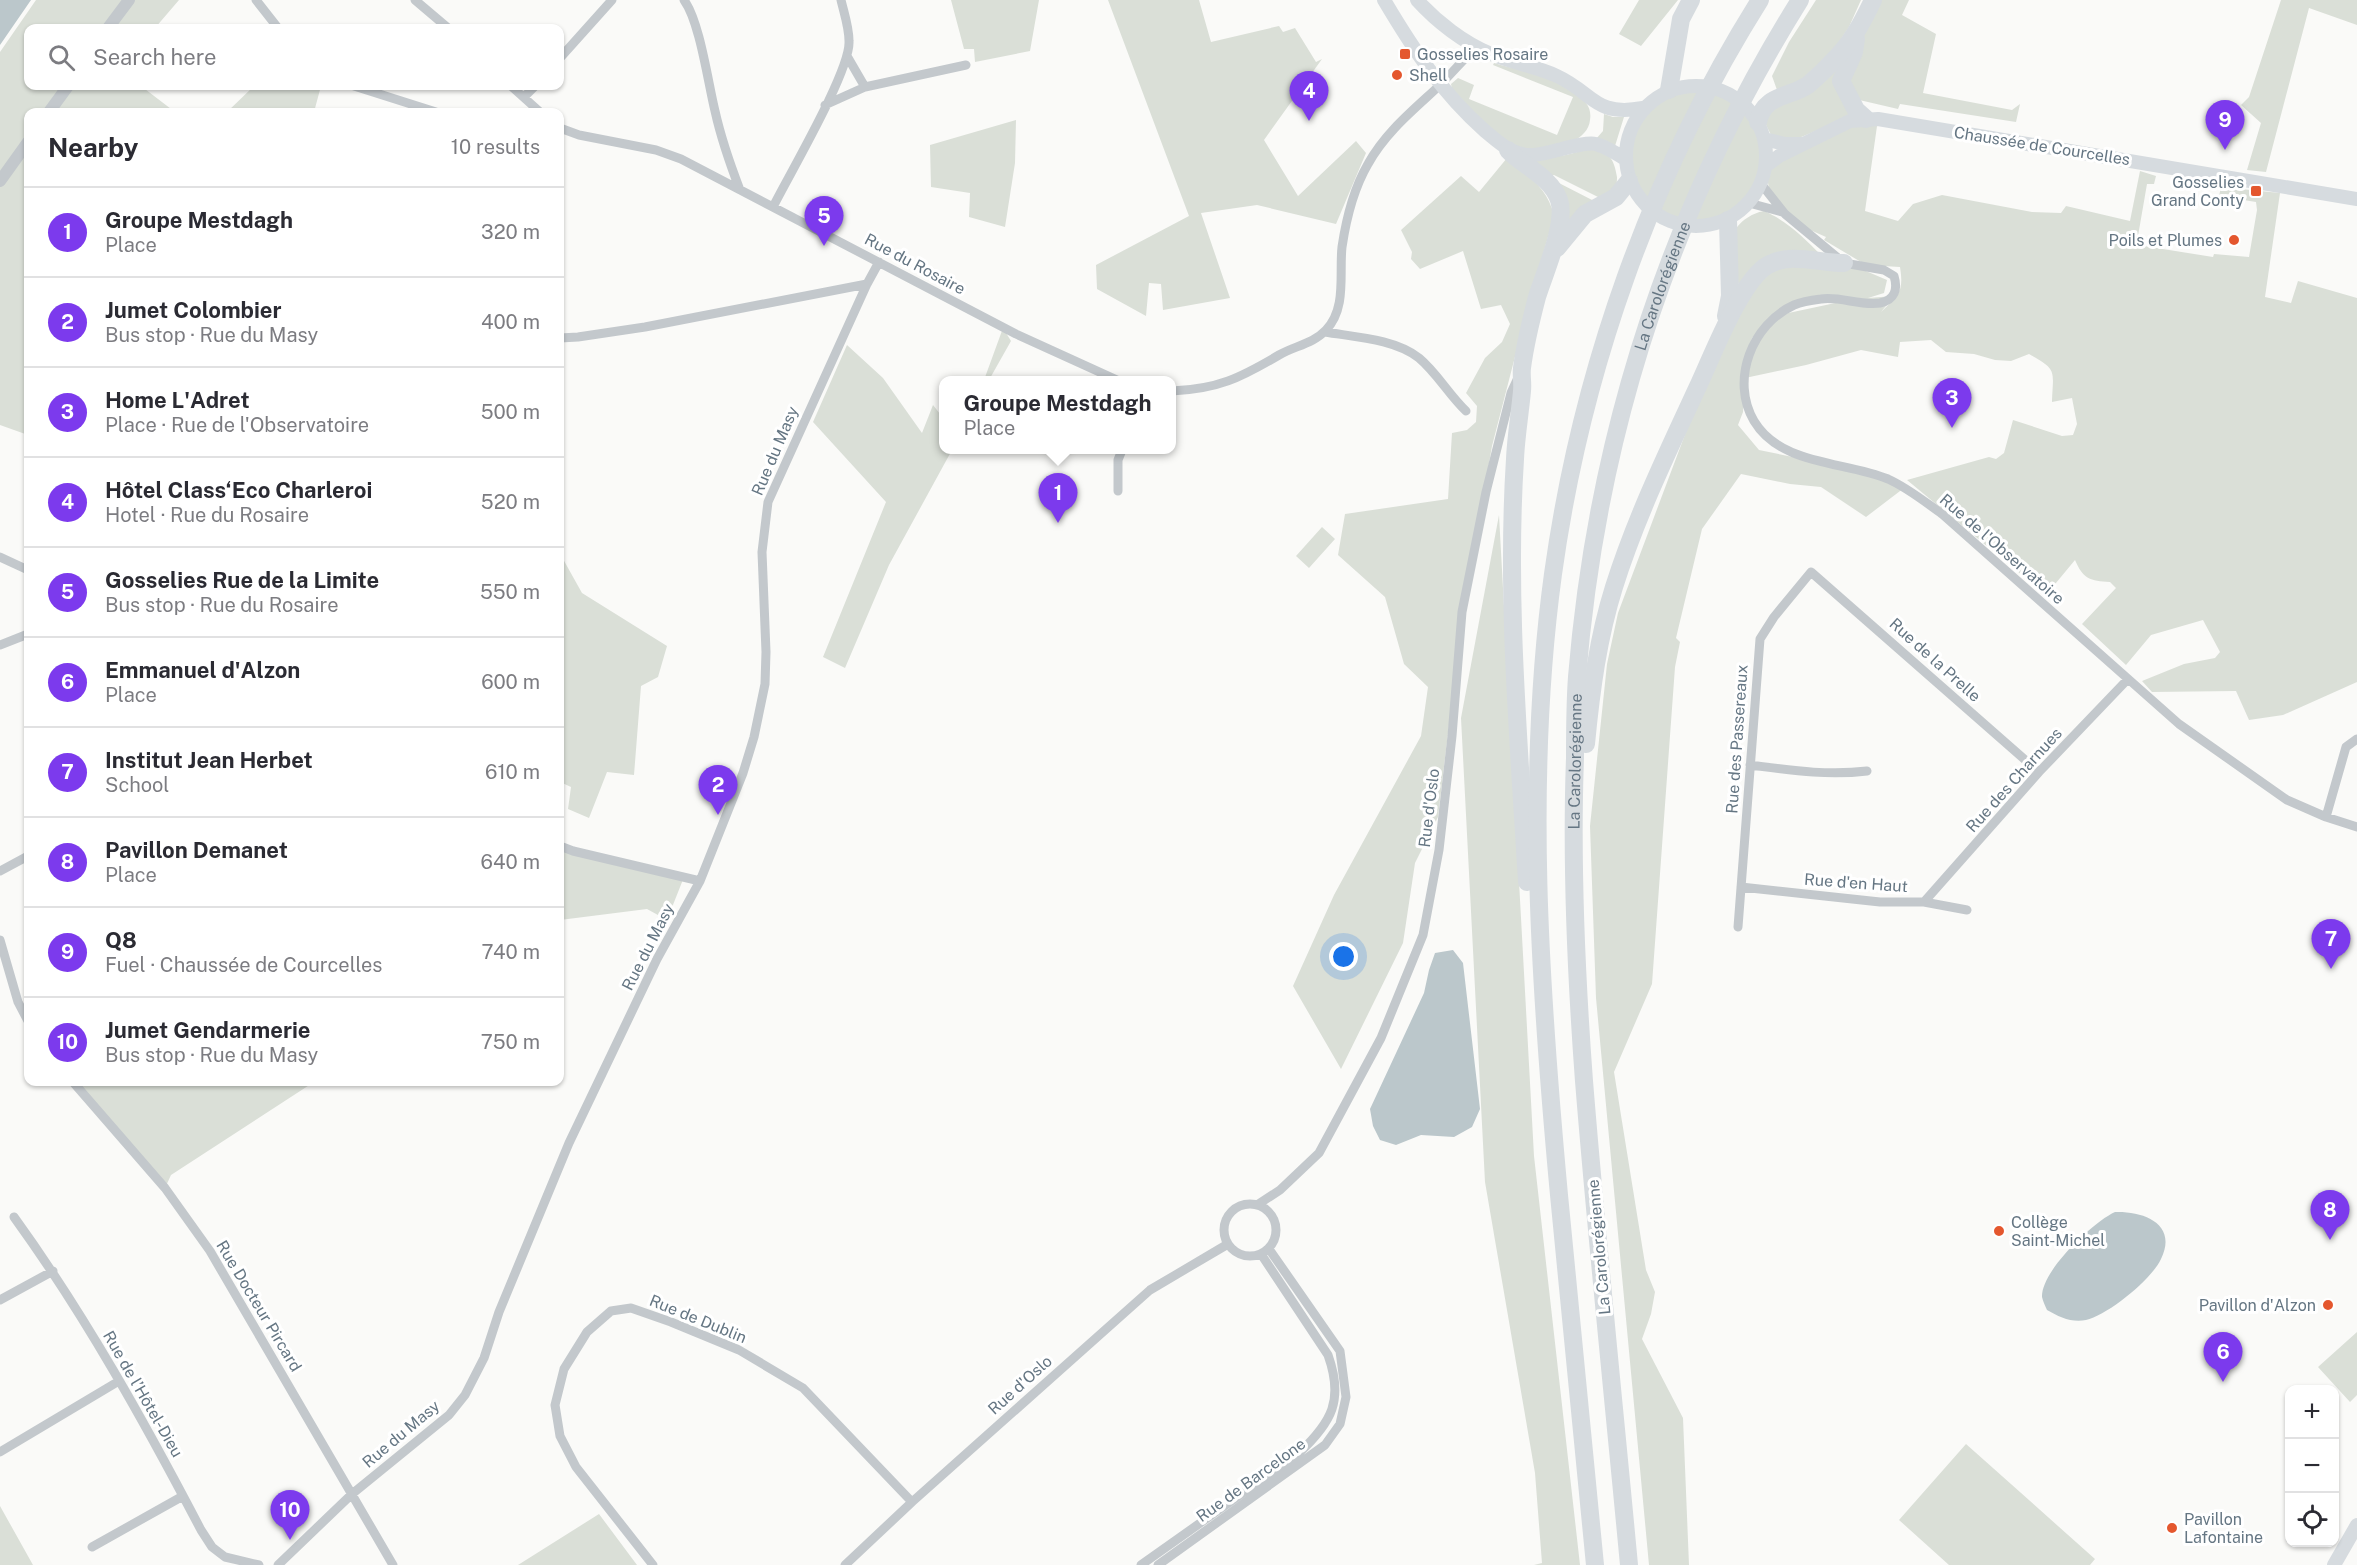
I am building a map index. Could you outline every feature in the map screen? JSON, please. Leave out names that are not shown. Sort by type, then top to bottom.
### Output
[{"type":"highway","points":[[1669,90],[1681,19],[1691,0]]},
{"type":"highway","name":"La Carolorégienne","points":[[1595,1565],[1551,1110],[1542,984],[1538,881],[1538,785],[1542,683],[1553,574],[1572,465],[1595,374],[1631,261],[1678,150],[1736,38],[1760,0]]},
{"type":"highway","name":"La Carolorégienne","points":[[1629,1565],[1589,1140],[1576,971],[1573,874],[1577,679],[1588,579],[1606,473],[1632,371],[1688,212],[1767,53],[1800,0]]},
{"type":"highway","points":[[1761,130],[1763,108],[1780,97],[1807,86],[1833,62],[1856,34],[1873,0]]},
{"type":"highway","points":[[1856,34],[1854,52],[1841,81],[1856,110],[1866,119]]},
{"type":"highway","points":[[1508,150],[1518,160],[1534,170],[1559,201],[1559,224],[1552,256],[1538,295],[1522,369],[1514,469],[1514,610],[1531,951],[1542,984]]},
{"type":"highway","points":[[1552,256],[1585,214],[1616,197],[1629,181]]},
{"type":"highway","points":[[1722,336],[1730,296],[1728,220]]},
{"type":"highway","points":[[1574,776],[1585,754],[1593,683],[1614,586],[1656,479],[1747,287],[1766,265],[1781,259],[1794,258],[1822,263],[1844,263]]},
{"type":"main road","points":[[1384,0],[1439,85],[1467,115],[1508,150],[1530,155],[1554,153],[1594,143],[1625,159]]},
{"type":"main road","points":[[1418,0],[1446,27],[1476,47],[1501,58],[1535,66],[1562,79],[1607,108],[1617,111],[1643,108]]},
{"type":"main road","points":[[1761,130],[1767,165],[1762,185],[1749,203],[1728,220],[1699,226],[1670,222],[1643,203],[1629,181],[1625,159],[1626,141],[1632,125],[1643,108],[1669,90],[1688,86],[1710,87],[1740,101],[1761,130],[1785,144],[1802,144]]},
{"type":"main road","name":"Chaussée de Courcelles","points":[[1767,165],[1779,156],[1850,121],[1866,119],[2357,199]]},
{"type":"main road","points":[[2334,1565],[2357,1525]]},
{"type":"main road","points":[[2343,1565],[2357,1541]]},
{"type":"street","points":[[111,24],[129,0]]},
{"type":"street","points":[[256,0],[275,24]]},
{"type":"street","points":[[415,0],[443,24]]},
{"type":"street","points":[[564,54],[612,0]]},
{"type":"street","points":[[684,0],[694,19],[718,124],[740,190]]},
{"type":"street","points":[[773,207],[825,105],[847,56],[849,41],[841,0]]},
{"type":"street","points":[[1176,391],[1202,389],[1236,380],[1283,353],[1315,340],[1325,332],[1337,312],[1341,296],[1342,245],[1355,196],[1366,166],[1381,143],[1476,47]]},
{"type":"street","points":[[847,56],[865,87]]},
{"type":"street","points":[[825,105],[865,87],[966,65]]},
{"type":"street","points":[[52,108],[65,90]]},
{"type":"street","points":[[367,90],[423,108]]},
{"type":"street","points":[[516,90],[536,108]]},
{"type":"street","points":[[524,97],[530,90]]},
{"type":"street","name":"Rue du Rosaire","points":[[564,131],[673,156],[1016,334],[1107,376]]},
{"type":"street","points":[[0,181],[24,148]]},
{"type":"street","name":"Rue de l'Observatoire","points":[[1762,185],[1785,214],[1844,263],[1884,270],[1894,276],[1897,288],[1894,296],[1881,303],[1823,299],[1794,305],[1769,322],[1755,342],[1746,364],[1744,393],[1754,420],[1767,438],[1785,451],[1888,479],[1914,494],[1942,514],[2179,724],[2287,800],[2326,817],[2357,827]]},
{"type":"street","name":"Rue de l'Observatoire","points":[[1749,203],[1785,214]]},
{"type":"street","name":"Rue du Masy","points":[[278,1565],[352,1494],[443,1422],[465,1395],[484,1358],[499,1312],[569,1143],[657,959],[699,881],[743,773],[763,693],[766,652],[762,552],[768,502],[879,262]]},
{"type":"street","points":[[564,338],[578,338],[645,327],[867,284]]},
{"type":"street","points":[[1325,332],[1396,346],[1419,358],[1451,397],[1466,411]]},
{"type":"street","name":"Rue d'Oslo","points":[[1257,1205],[1280,1190],[1319,1153],[1381,1038],[1423,935],[1439,850],[1452,736],[1462,612],[1486,492],[1511,393],[1522,369]]},
{"type":"street","points":[[1118,491],[1118,460],[1120,454]]},
{"type":"street","points":[[0,557],[24,568]]},
{"type":"street","name":"Rue des Passereaux","points":[[1738,927],[1760,639],[1774,617],[1811,572]]},
{"type":"street","name":"Rue de la Prelle","points":[[1811,572],[2039,772]]},
{"type":"street","points":[[0,645],[24,636]]},
{"type":"street","name":"Rue des Charnues","points":[[1924,902],[2039,772],[2128,679]]},
{"type":"street","points":[[2326,817],[2346,747],[2357,739]]},
{"type":"street","points":[[1750,765],[1815,773],[1840,774],[1867,771]]},
{"type":"street","points":[[564,848],[699,881]]},
{"type":"street","points":[[0,871],[24,858]]},
{"type":"street","name":"Rue d'en Haut","points":[[1741,887],[1880,902],[1924,902],[1967,910]]},
{"type":"street","points":[[0,940],[18,1002],[24,1013]]},
{"type":"street","name":"Rue Docteur Pircard","points":[[76,1086],[165,1188],[210,1251],[393,1565]]},
{"type":"street","points":[[1257,1205],[1265,1209],[1275,1223],[1274,1241],[1265,1252],[1251,1256],[1242,1255],[1228,1244],[1225,1235],[1227,1218],[1240,1206],[1257,1205]]},
{"type":"street","name":"Rue de l’Hôtel-Dieu","points":[[14,1217],[53,1271],[212,1546],[225,1557],[259,1565]]},
{"type":"street","name":"Rue d'Oslo","points":[[844,1565],[1150,1290],[1228,1244]]},
{"type":"street","name":"Rue de Barcelone","points":[[1141,1565],[1299,1453],[1317,1436],[1329,1419],[1335,1396],[1335,1374],[1328,1355],[1265,1252]]},
{"type":"street","name":"Rue de Barcelone","points":[[1158,1565],[1325,1445],[1340,1424],[1346,1397],[1340,1352],[1265,1252]]},
{"type":"street","points":[[0,1300],[53,1271]]},
{"type":"street","name":"Rue de Dublin","points":[[653,1565],[576,1467],[560,1436],[555,1405],[564,1369],[587,1332],[611,1311],[631,1308],[671,1322],[739,1350],[803,1388],[912,1502]]},
{"type":"street","points":[[0,1452],[118,1381]]},
{"type":"street","points":[[92,1547],[183,1496]]},
{"type":"shaded area","points":[[0,0],[31,0],[0,45]]},
{"type":"shaded area","points":[[36,0],[179,0],[158,24],[24,24],[24,90],[146,90],[170,108],[24,108],[24,434],[0,425],[0,52]]},
{"type":"shaded area","points":[[951,0],[1039,0],[1030,51],[975,62],[974,49],[964,49]]},
{"type":"shaded area","points":[[1108,0],[1199,0],[1211,42],[1279,26],[1283,32],[1295,28],[1316,62],[1322,59],[1264,140],[1298,196],[1356,141],[1366,153],[1336,224],[1257,205],[1201,213],[1230,298],[1163,310],[1161,284],[1149,283],[1146,316],[1097,289],[1096,265],[1189,216]]},
{"type":"shaded area","points":[[1639,0],[1678,0],[1641,46],[1619,34]]},
{"type":"shaded area","points":[[1816,0],[1861,0],[1849,27],[1837,45],[1800,83],[1777,90],[1772,76],[1789,42]]},
{"type":"shaded area","points":[[1878,0],[1909,0],[1902,15],[1936,34],[1923,93],[2012,110],[2020,104],[2016,122],[1900,104],[1898,109],[1855,99],[1851,89],[1848,64]]},
{"type":"shaded area","points":[[2281,0],[2357,0],[2357,25],[2309,8],[2266,172],[2247,170],[2261,123],[2241,105],[2249,97]]},
{"type":"shaded area","points":[[1846,51],[1855,114],[1785,144],[1774,141],[1765,123],[1764,110]]},
{"type":"shaded area","points":[[1494,63],[1555,81],[1577,94],[1589,109],[1590,118],[1587,129],[1570,143],[1546,149],[1522,148],[1505,140],[1452,89],[1451,84],[1458,78],[1474,85],[1469,99],[1557,135],[1573,97],[1493,65]]},
{"type":"shaded area","points":[[1688,85],[1722,91],[1735,98],[1754,118],[1760,131],[1767,165],[1793,144],[1878,119],[1865,211],[1898,221],[1913,204],[1942,195],[2032,212],[2061,213],[2066,206],[2130,221],[2140,171],[2156,176],[2154,184],[2147,184],[2138,236],[2146,238],[2144,246],[2213,257],[2214,254],[2249,257],[2257,210],[2256,202],[2219,196],[2221,187],[2280,193],[2265,297],[2291,303],[2298,281],[2357,298],[2357,682],[2283,715],[2249,720],[2236,691],[2152,692],[2142,681],[2184,664],[2215,658],[2220,652],[2203,620],[2151,635],[2126,665],[2082,624],[2116,588],[2110,582],[2088,578],[2075,560],[2046,595],[1907,480],[1989,457],[1996,459],[2004,453],[2013,420],[2062,436],[2073,435],[2077,424],[2072,398],[2052,402],[2053,377],[2045,364],[2029,354],[2011,361],[1995,360],[1974,354],[1946,352],[1931,340],[1900,342],[1898,357],[1861,350],[1745,378],[1743,412],[1738,425],[1759,450],[1852,469],[1904,488],[1866,517],[1821,487],[1790,484],[1741,474],[1702,529],[1676,638],[1680,642],[1675,667],[1652,984],[1614,1072],[1646,1270],[1655,1292],[1651,1314],[1642,1339],[1683,1418],[1689,1565],[1649,1565],[1596,998],[1590,826],[1607,664],[1618,613],[1722,336],[1766,265],[1854,266],[1887,280],[1884,293],[1868,298],[1894,296],[1881,312],[1896,297],[1901,282],[1900,267],[1866,265],[1824,240],[1826,237],[1799,225],[1771,198],[1766,173],[1751,201],[1732,217],[1720,222],[1708,225],[1683,225],[1671,221],[1645,205],[1630,182],[1625,164],[1625,146],[1630,130],[1639,115],[1652,102],[1668,92]],"holes":[[[1818,300],[1840,302],[1779,315],[1761,333],[1746,365],[1752,338],[1780,309]]]},
{"type":"shaded area","points":[[250,90],[320,90],[315,108],[231,108]]},
{"type":"shaded area","points":[[1604,114],[1624,117],[1615,146],[1596,139],[1603,131]]},
{"type":"shaded area","points":[[1016,120],[1015,163],[1005,227],[969,217],[970,193],[931,187],[930,145]]},
{"type":"shaded area","points":[[1589,149],[1606,154],[1612,160],[1616,170],[1615,187],[1600,198],[1554,175],[1548,176],[1533,160],[1566,155]]},
{"type":"shaded area","points":[[1507,158],[1542,190],[1554,216],[1492,446],[1460,632],[1438,817],[1415,863],[1403,943],[1341,1069],[1293,986],[1334,895],[1421,736],[1428,687],[1404,664],[1385,597],[1338,555],[1345,514],[1448,499],[1452,433],[1467,430],[1476,422],[1477,406],[1466,393],[1485,358],[1502,342],[1510,324],[1501,305],[1481,309],[1463,251],[1420,269],[1411,259],[1412,252],[1401,230],[1461,176],[1479,192]]},
{"type":"shaded area","points":[[1555,181],[1596,202],[1568,224]]},
{"type":"shaded area","points":[[1764,211],[1789,226],[1824,258],[1803,254],[1739,290],[1733,249],[1734,232],[1745,220]]},
{"type":"shaded area","points":[[1003,328],[1011,341],[991,376],[985,376]]},
{"type":"shaded area","points":[[847,345],[883,378],[922,433],[933,405],[939,413],[939,454],[950,454],[889,565],[845,668],[823,657],[886,502],[813,422]]},
{"type":"shaded area","points":[[1499,515],[1534,1156],[1580,1565],[1534,1565],[1542,1563],[1535,1473],[1485,1182],[1461,718]]},
{"type":"shaded area","points":[[1322,527],[1335,539],[1309,568],[1296,556]]},
{"type":"shaded area","points":[[564,561],[582,593],[667,646],[658,677],[641,686],[634,775],[607,772],[589,818],[568,809],[571,787],[564,784]]},
{"type":"shaded area","points":[[564,845],[684,877],[667,920],[647,909],[564,919]]},
{"type":"shaded area","points":[[1453,950],[1463,963],[1480,1109],[1472,1127],[1454,1137],[1421,1135],[1396,1145],[1380,1140],[1373,1126],[1370,1109],[1424,993],[1435,953]]},
{"type":"shaded area","points":[[76,1086],[308,1086],[171,1175],[165,1188]]},
{"type":"shaded area","points":[[2115,1212],[2147,1217],[2162,1228],[2165,1247],[2156,1267],[2139,1286],[2117,1304],[2095,1317],[2081,1321],[2071,1320],[2047,1310],[2042,1297],[2044,1286],[2059,1261],[2082,1236]]},
{"type":"shaded area","points":[[2357,1332],[2357,1395],[2350,1402],[2339,1390],[2339,1385],[2334,1385],[2318,1367]]},
{"type":"shaded area","points":[[1966,1444],[2095,1559],[2090,1565],[1949,1565],[1899,1520]]},
{"type":"shaded area","points":[[0,1506],[33,1565],[0,1565]]},
{"type":"shaded area","points":[[599,1514],[637,1565],[518,1565]]},
{"type":"place","name":"Gosselies Rosaire","points":[[1405,54]]},
{"type":"place","name":"Shell","points":[[1397,75]]},
{"type":"place","name":"Hôtel Class‘Eco Charleroi","points":[[1309,121]]},
{"type":"place","name":"Q8","points":[[2225,150]]},
{"type":"place","name":"Gosselies Grand Conty","points":[[2256,191]]},
{"type":"place","name":"Poils et Plumes","points":[[2234,240]]},
{"type":"place","name":"Gosselies Rue de la Limite","points":[[824,246]]},
{"type":"place","name":"Home L'Adret","points":[[1952,428]]},
{"type":"place","name":"Groupe Mestdagh","points":[[1058,523]]},
{"type":"place","name":"Jumet Colombier","points":[[718,815]]},
{"type":"place","name":"Institut Jean Herbet","points":[[2331,969]]},
{"type":"place","name":"Collège Saint-Michel","points":[[1999,1231]]},
{"type":"place","name":"Pavillon Demanet","points":[[2330,1240]]},
{"type":"place","name":"Pavillon d'Alzon","points":[[2328,1305]]},
{"type":"place","name":"Emmanuel d'Alzon","points":[[2223,1382]]},
{"type":"place","name":"Pavillon Lafontaine","points":[[2172,1528]]},
{"type":"place","name":"Jumet Gendarmerie","points":[[290,1540]]}]
